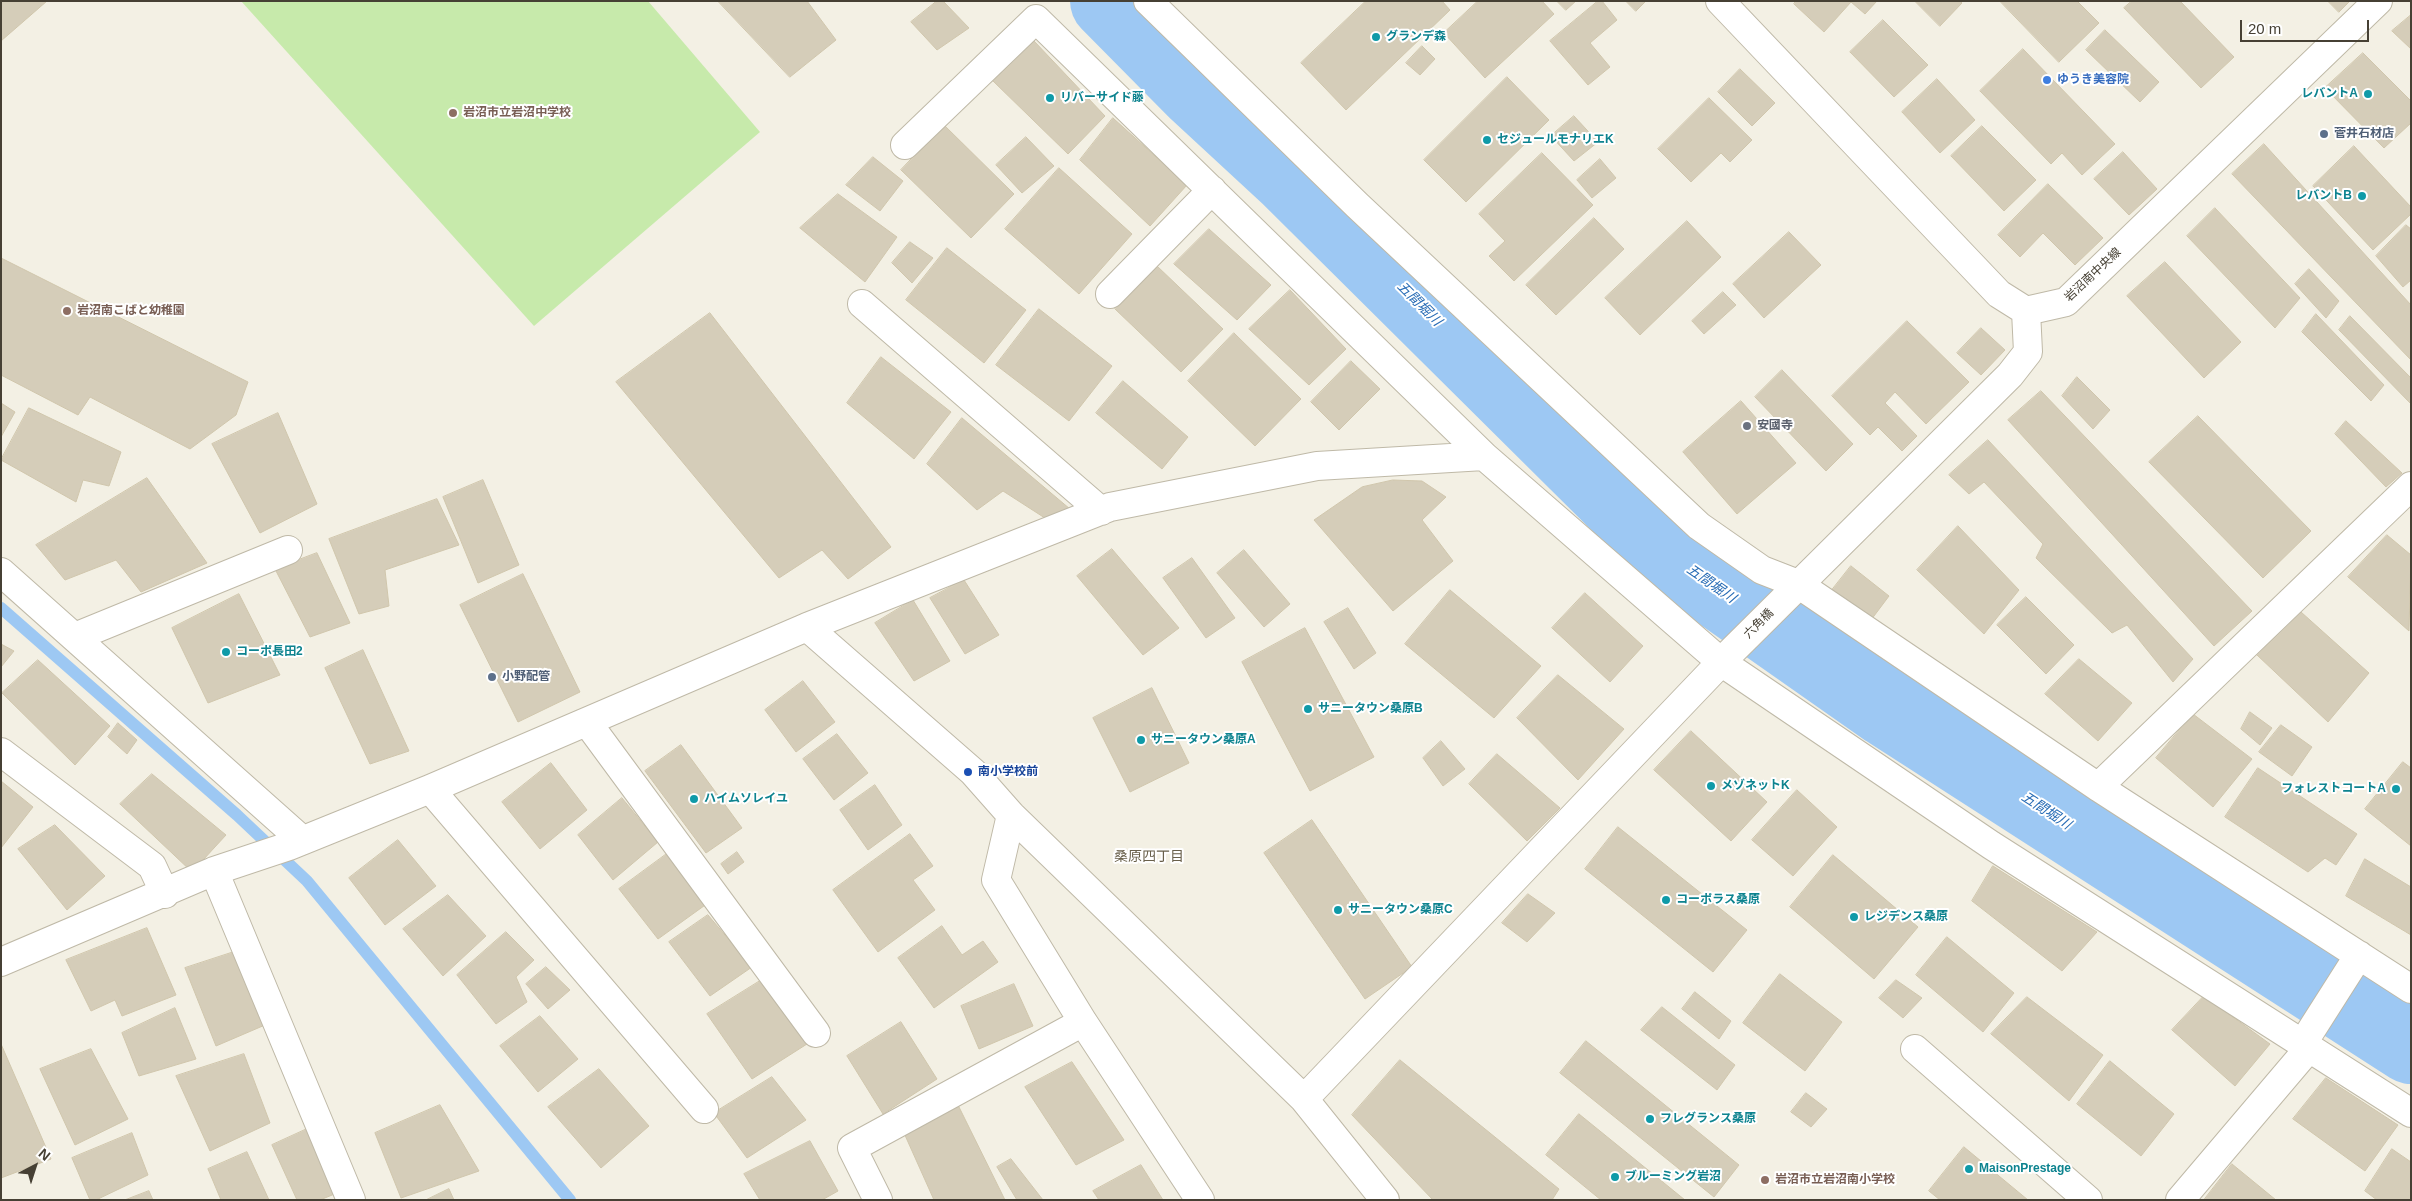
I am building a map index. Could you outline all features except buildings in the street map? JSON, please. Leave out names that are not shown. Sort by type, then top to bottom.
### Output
[{"type":"street","points":[[1148,1],[1357,205],[1698,526],[1762,570],[1795,588],[2098,787],[2356,960],[2411,989]]},
{"type":"street","points":[[1720,1],[1999,294],[2026,311]]},
{"type":"street","name":"岩沼南中央線","points":[[2026,311],[2066,302],[2378,1]]},
{"type":"street","points":[[905,145],[1036,19],[1484,456],[1724,659],[1991,845],[2309,1039],[2411,1113]]},
{"type":"street","points":[[1110,294],[1212,190]]},
{"type":"street","points":[[862,304],[1101,511]]},
{"type":"street","name":"六角橋","points":[[1304,1099],[1724,659],[2010,375],[2028,352],[2026,311]]},
{"type":"street","points":[[1,962],[214,872],[285,847],[430,789],[807,627],[1110,507],[1317,466],[1484,456]]},
{"type":"street","points":[[2098,787],[2411,486]]},
{"type":"street","points":[[75,637],[288,550]]},
{"type":"street","points":[[1,572],[75,637],[285,847]]},
{"type":"street","points":[[807,627],[973,772],[1011,815],[1304,1099],[1385,1200]]},
{"type":"street","points":[[587,722],[816,1033]]},
{"type":"street","points":[[1,752],[152,866],[165,894]]},
{"type":"street","points":[[430,789],[704,1109]]},
{"type":"street","points":[[1011,815],[996,880],[1082,1022],[1200,1200]]},
{"type":"street","points":[[214,872],[351,1200]]},
{"type":"street","points":[[2180,1200],[2309,1039],[2356,960]]},
{"type":"street","points":[[878,1200],[852,1148],[1082,1022]]},
{"type":"street","points":[[1915,1049],[2088,1200]]},
{"type":"green space","points":[[241,1],[648,1],[760,132],[534,326]]},
{"type":"waterway","name":"五間堀川","points":[[1109,1],[1196,89],[1289,175],[1679,562],[1887,708],[2411,1045]]},
{"type":"waterway","points":[[1,608],[237,815],[307,881],[570,1200]]},
{"type":"place","name":"グランデ森","points":[[1376,37]]},
{"type":"place","name":"ゆうき美容院","points":[[2047,80]]},
{"type":"place","name":"レバントA","points":[[2368,94]]},
{"type":"place","name":"リバーサイド藤","points":[[1050,98]]},
{"type":"place","name":"岩沼市立岩沼中学校","points":[[453,113]]},
{"type":"place","name":"菅井石材店","points":[[2324,134]]},
{"type":"place","name":"セジュールモナリエK","points":[[1487,140]]},
{"type":"place","name":"レバントB","points":[[2362,196]]},
{"type":"place","name":"岩沼南こばと幼稚園","points":[[67,311]]},
{"type":"place","name":"安國寺","points":[[1747,426]]},
{"type":"place","name":"コーポ長田2","points":[[226,652]]},
{"type":"place","name":"小野配管","points":[[492,677]]},
{"type":"place","name":"サニータウン桑原B","points":[[1308,709]]},
{"type":"place","name":"サニータウン桑原A","points":[[1141,740]]},
{"type":"place","name":"南小学校前","points":[[968,772]]},
{"type":"place","name":"メゾネットK","points":[[1711,786]]},
{"type":"place","name":"フォレストコートA","points":[[2396,789]]},
{"type":"place","name":"ハイムソレイユ","points":[[694,799]]},
{"type":"place","name":"コーポラス桑原","points":[[1666,900]]},
{"type":"place","name":"サニータウン桑原C","points":[[1338,910]]},
{"type":"place","name":"レジデンス桑原","points":[[1854,917]]},
{"type":"place","name":"フレグランス桑原","points":[[1650,1119]]},
{"type":"place","name":"MaisonPrestage","points":[[1969,1169]]},
{"type":"place","name":"ブルーミング岩沼","points":[[1615,1177]]},
{"type":"place","name":"岩沼市立岩沼南小学校","points":[[1765,1180]]},
{"type":"district","name":"桑原四丁目","points":[[1149,857]]}]
